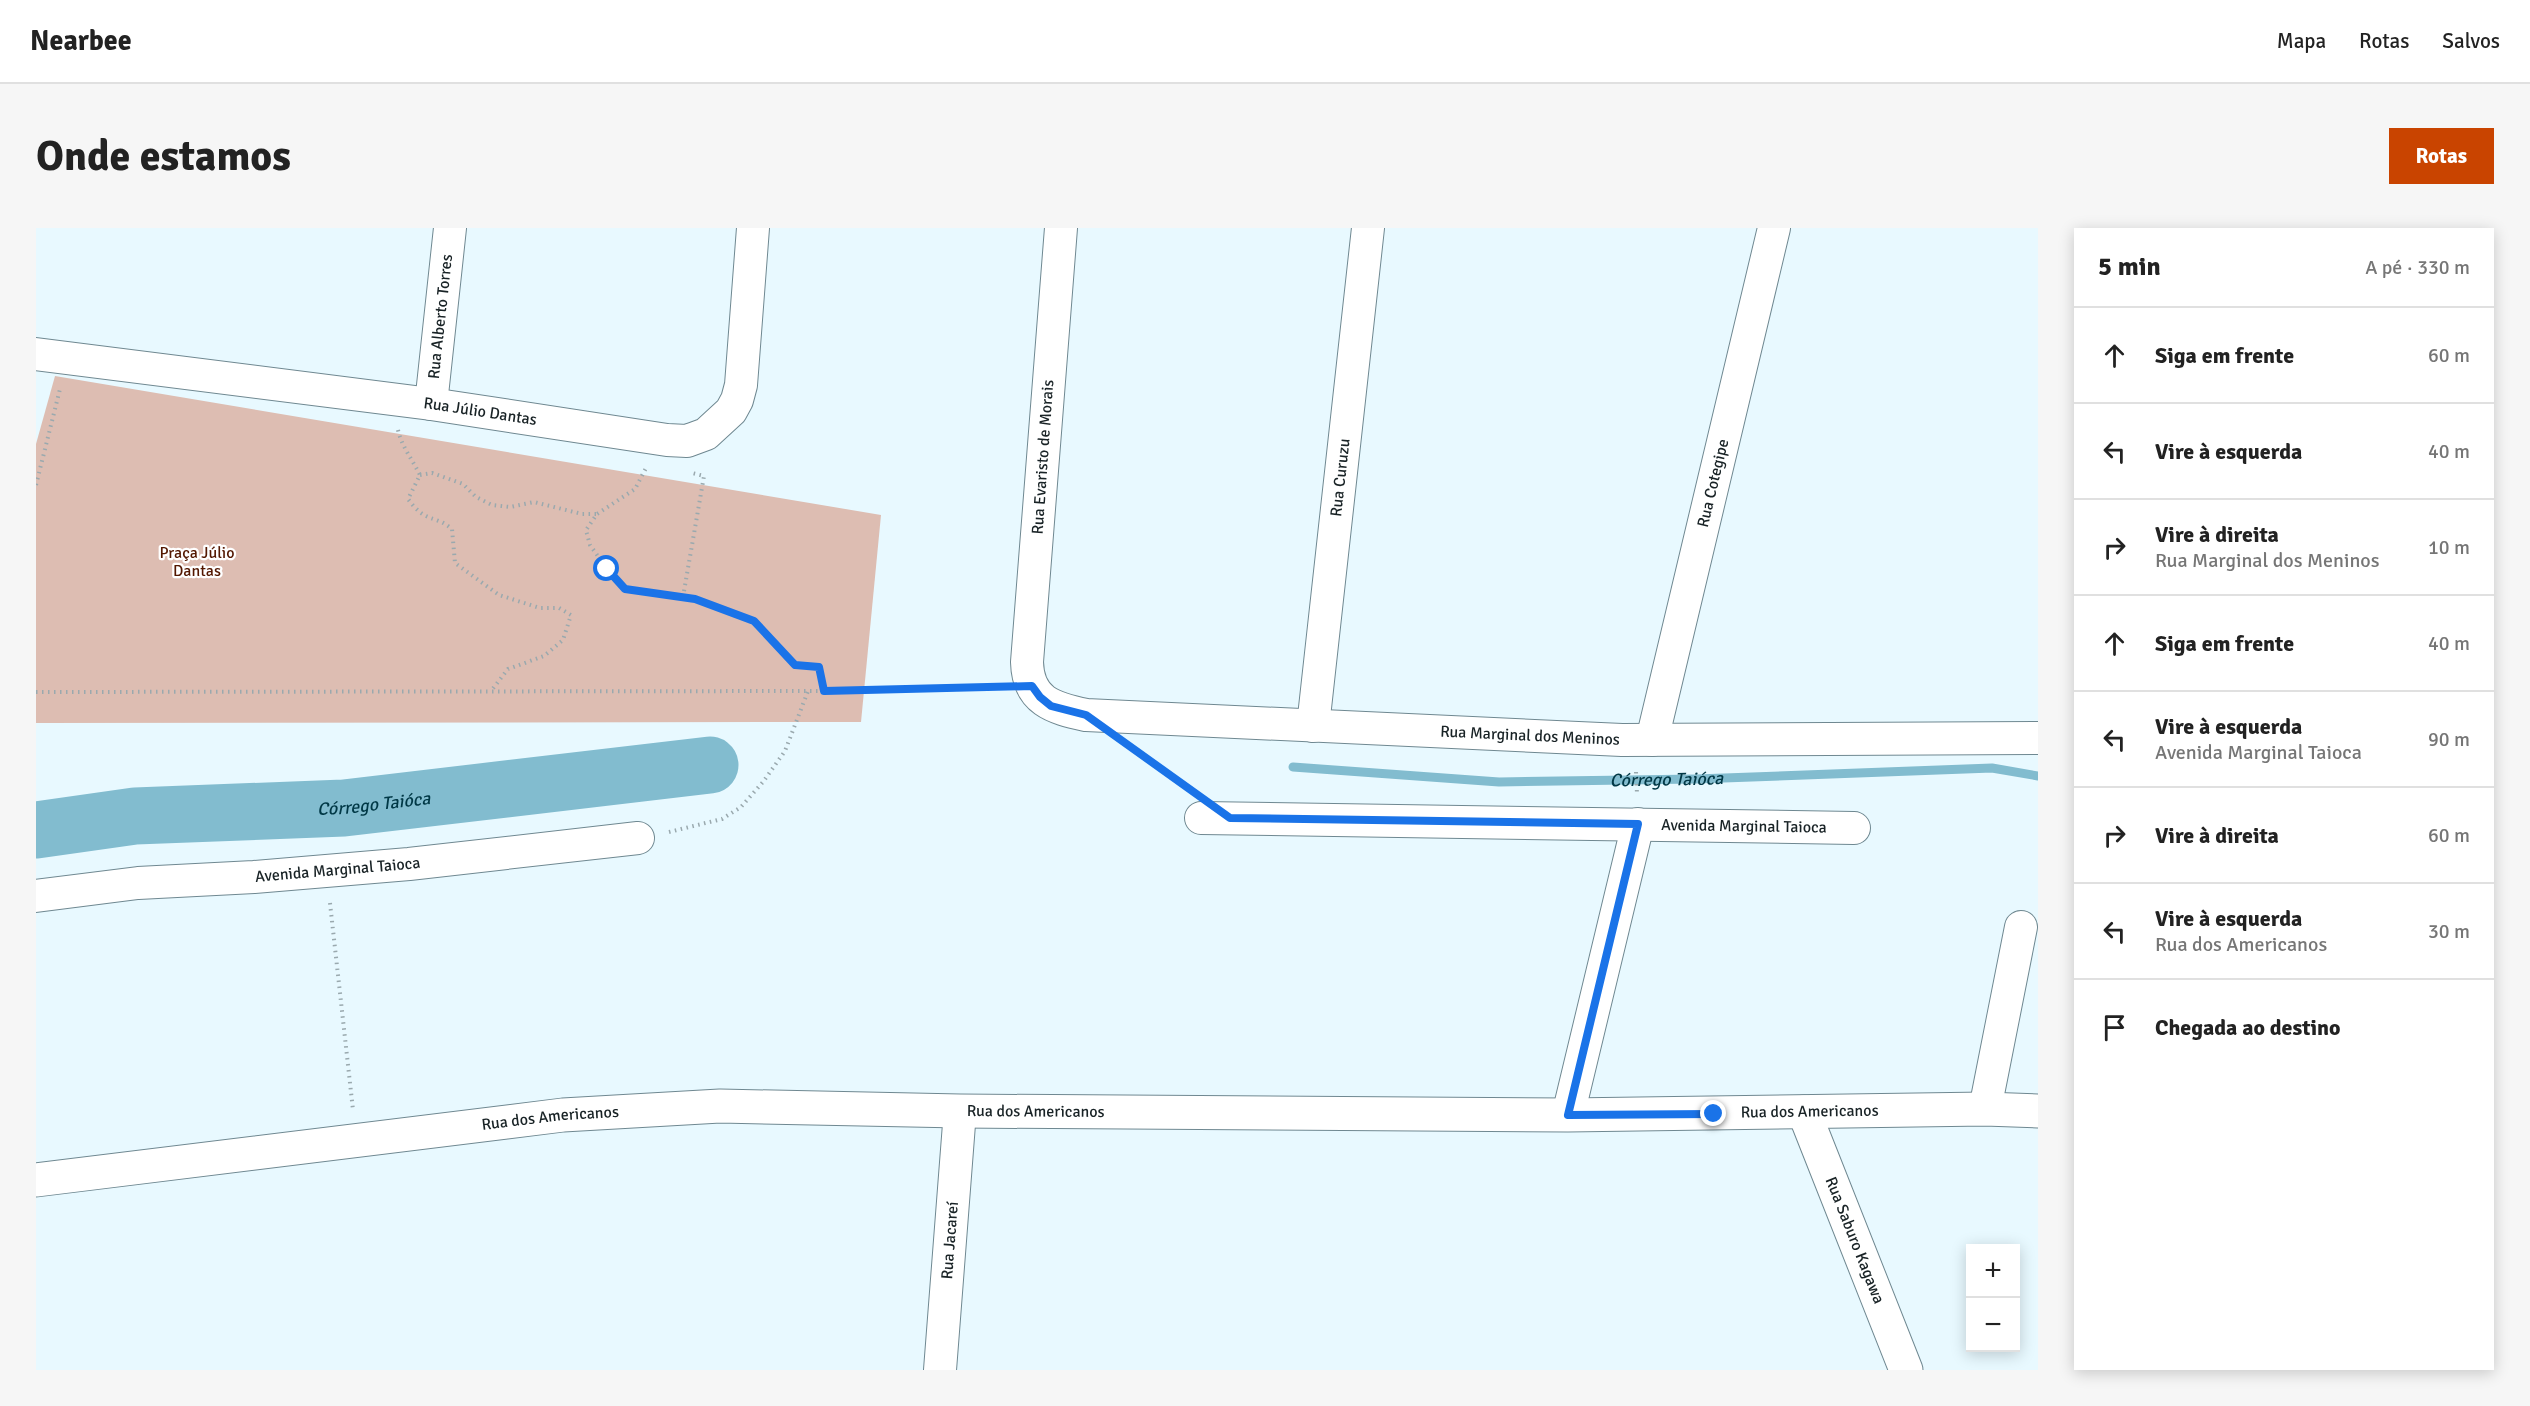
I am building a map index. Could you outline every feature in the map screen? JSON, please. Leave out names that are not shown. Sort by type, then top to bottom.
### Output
[{"type":"street","name":"Rua Alberto Torres","points":[[431,404],[450,228]]},
{"type":"street","name":"Rua Júlio Dantas","points":[[36,354],[431,404],[647,439],[687,441],[706,434],[731,411],[737,400],[741,385],[753,228]]},
{"type":"street","name":"Rua Evaristo de Morais","points":[[1032,686],[1027,662],[1060,228]]},
{"type":"street","name":"Rua Curuzu","points":[[1313,726],[1368,228]]},
{"type":"street","name":"Rua Cotegipe","points":[[1652,740],[1774,228]]},
{"type":"street","name":"Rua Marginal dos Meninos","points":[[1032,686],[1051,706],[1086,715],[1622,740],[2038,738]]},
{"type":"street","name":"Avenida Marginal Taioca","points":[[1216,818],[1637,812],[1854,828]]},
{"type":"street","points":[[1568,1115],[1637,812]]},
{"type":"street","name":"Avenida Marginal Taioca","points":[[36,896],[138,883],[327,871],[639,838]]},
{"type":"street","points":[[1985,1109],[2021,927]]},
{"type":"street","name":"Rua dos Americanos","points":[[36,1180],[562,1115],[720,1106],[960,1111],[1568,1115],[1985,1109],[2038,1111]]},
{"type":"street","name":"Rua Jacareí","points":[[940,1370],[960,1111]]},
{"type":"street","name":"Rua Saburo Kagawa","points":[[1804,1112],[1906,1370]]},
{"type":"path","points":[[36,485],[60,388]]},
{"type":"path","points":[[396,422],[401,447],[410,456],[420,475]]},
{"type":"path","points":[[636,463],[647,465],[635,489],[597,514],[586,530],[590,545],[607,569],[625,589],[683,597],[715,605],[754,621],[795,665],[819,667],[824,691]]},
{"type":"path","points":[[681,471],[704,476],[683,597]]},
{"type":"path","points":[[420,475],[432,473],[463,484],[476,496],[492,505],[510,507],[534,502],[572,512],[597,514]]},
{"type":"path","points":[[420,475],[408,499],[418,513],[431,520],[443,522],[452,529],[455,562],[499,595],[540,608],[559,608],[571,615],[563,640],[544,656],[508,669],[490,692]]},
{"type":"path","points":[[36,692],[824,691],[1032,686]]},
{"type":"path","points":[[639,838],[722,819],[741,807],[785,752],[808,691]]},
{"type":"path","points":[[1134,749],[1216,818]]},
{"type":"path","points":[[1636,768],[1637,812]]},
{"type":"path","points":[[327,871],[356,1140]]},
{"type":"green space","name":"Praça Júlio Dantas","points":[[55,376],[881,515],[861,722],[36,723],[36,444]]},
{"type":"waterway","name":"Córrego Taióca","points":[[36,830],[135,816],[344,808],[710,765]]},
{"type":"waterway","name":"Córrego Taióca","points":[[1293,767],[1499,782],[1696,779],[1992,768],[2038,776]]},
{"type":"route","points":[[607,569],[625,589],[695,599],[754,621],[795,665],[819,667],[824,691],[1032,686],[1051,706],[1086,715],[1230,818],[1638,824],[1568,1115],[1714,1114]]}]
